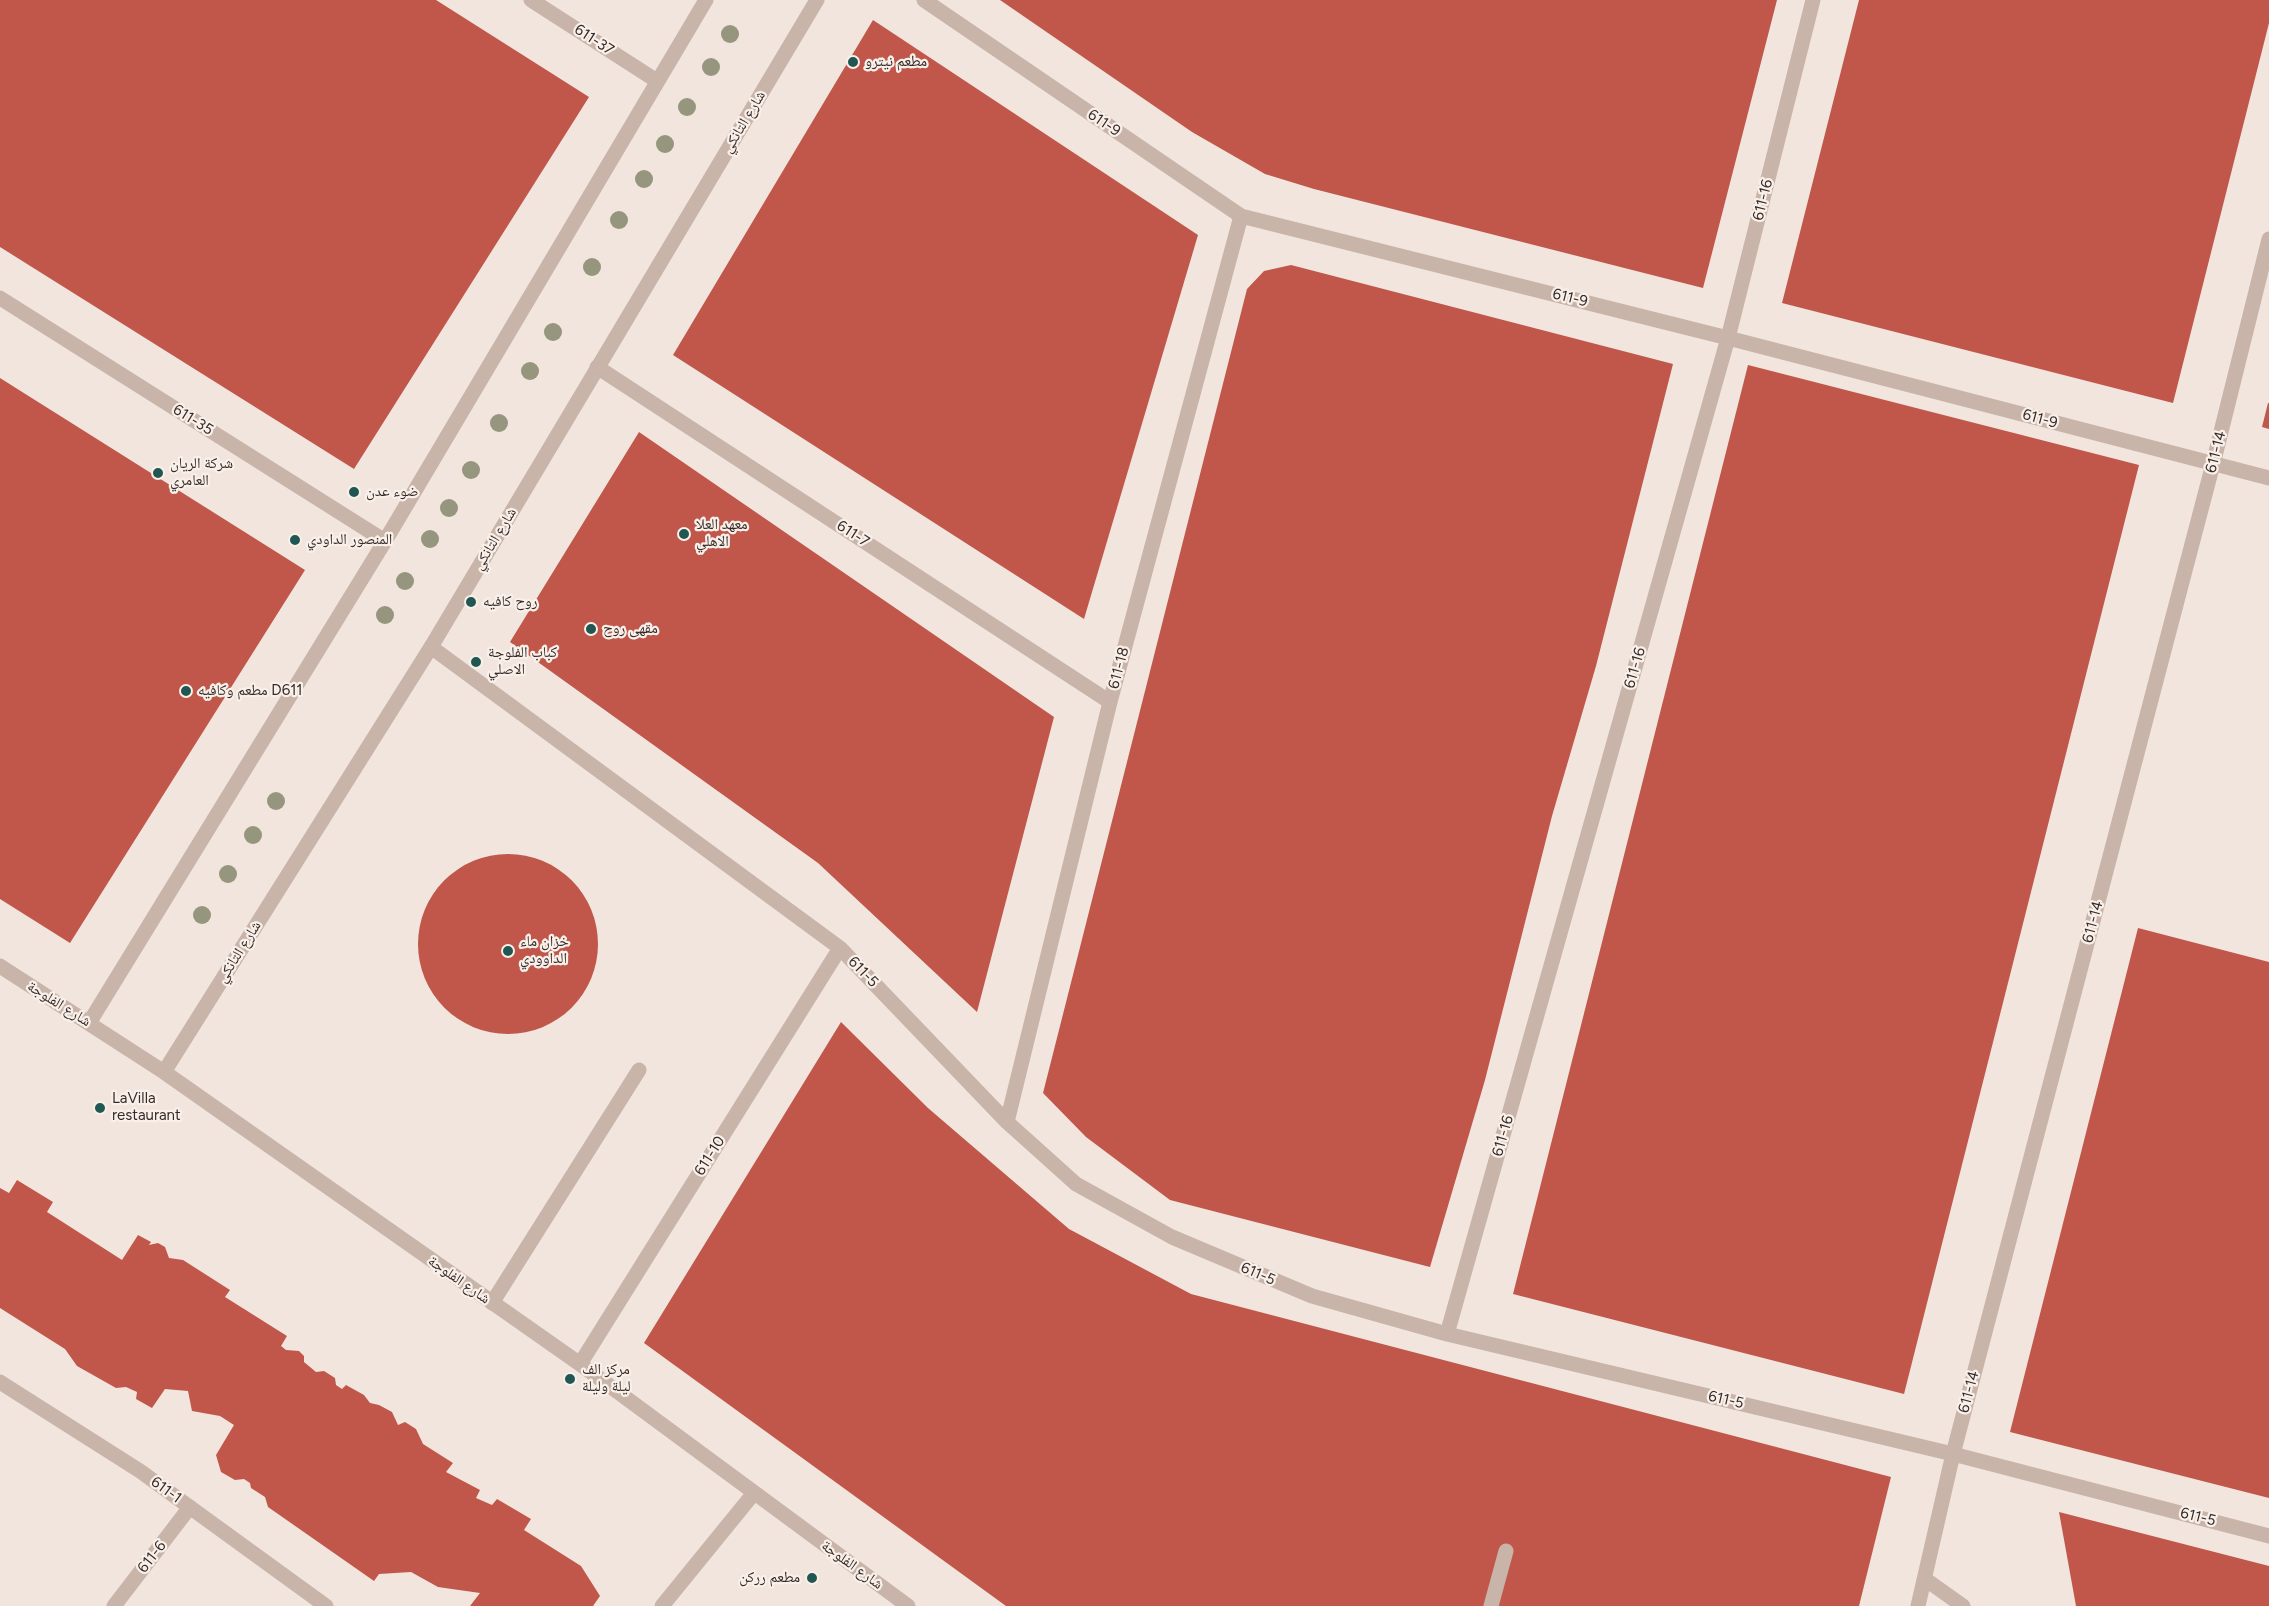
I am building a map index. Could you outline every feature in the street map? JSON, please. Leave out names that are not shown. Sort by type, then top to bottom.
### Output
[{"type":"street","name":"611-37","points":[[531,0],[657,81]]},
{"type":"street","points":[[89,1023],[385,542],[706,0]]},
{"type":"street","name":"شارع التانكي","points":[[164,1072],[431,647],[817,0]]},
{"type":"street","name":"611-9","points":[[924,0],[1241,216],[1728,338],[2269,478]]},
{"type":"street","name":"611-16","points":[[1447,1334],[1728,338],[1814,0]]},
{"type":"street","name":"611-18","points":[[1007,1122],[1110,702],[1241,216]]},
{"type":"street","name":"611-14","points":[[1918,1606],[1953,1454],[2213,464],[2269,239]]},
{"type":"street","name":"611-35","points":[[0,298],[385,542]]},
{"type":"street","name":"611-7","points":[[597,367],[1110,702]]},
{"type":"street","name":"611-5","points":[[431,647],[840,948],[1007,1122],[1077,1184],[1172,1237],[1312,1296],[1447,1334],[1953,1454],[2269,1536]]},
{"type":"street","name":"611-10","points":[[580,1365],[840,948]]},
{"type":"street","name":"شارع الفلوجة","points":[[0,966],[164,1072],[580,1365],[908,1606]]},
{"type":"street","points":[[492,1303],[639,1070]]},
{"type":"street","name":"611-1","points":[[0,1382],[140,1471],[326,1606]]},
{"type":"street","points":[[662,1606],[754,1492]]},
{"type":"street","name":"611-6","points":[[114,1606],[190,1507]]},
{"type":"street","points":[[1491,1606],[1506,1551]]},
{"type":"street","points":[[1925,1579],[1963,1606]]},
{"type":"building","points":[[0,0],[436,0],[589,97],[354,469],[0,247]]},
{"type":"building","points":[[1000,0],[1777,0],[1703,288],[1314,189],[1265,174],[1192,132]]},
{"type":"building","points":[[1859,0],[2269,0],[2269,23],[2173,403],[1782,303]]},
{"type":"building","points":[[873,20],[1198,235],[1084,619],[673,355]]},
{"type":"building","points":[[1291,265],[1673,364],[1596,666],[1552,816],[1485,1080],[1430,1267],[1170,1200],[1086,1137],[1043,1093],[1247,289],[1264,271]]},
{"type":"building","points":[[1748,365],[2139,465],[1904,1394],[1513,1294]]},
{"type":"building","points":[[0,378],[305,570],[70,943],[0,899]]},
{"type":"building","points":[[2269,403],[2269,429],[2262,427]]},
{"type":"building","points":[[639,432],[1054,717],[977,1012],[818,863],[510,642]]},
{"type":"building","name":"خزان ماء الداوودي","points":[[508,854],[542,861],[571,881],[591,910],[598,944],[591,978],[571,1007],[542,1027],[508,1034],[474,1027],[445,1007],[425,978],[418,944],[425,910],[445,881],[474,861]]},
{"type":"building","points":[[2138,928],[2269,962],[2269,1498],[2010,1432]]},
{"type":"building","points":[[841,1022],[928,1108],[1069,1229],[1191,1294],[1891,1477],[1859,1606],[1006,1606],[644,1343]]},
{"type":"building","points":[[17,1180],[53,1202],[47,1212],[122,1260],[138,1235],[151,1242],[149,1245],[158,1243],[165,1247],[169,1258],[183,1260],[230,1290],[225,1297],[287,1336],[281,1346],[286,1350],[299,1351],[304,1356],[304,1362],[316,1372],[324,1371],[335,1378],[336,1385],[342,1389],[346,1385],[364,1395],[370,1403],[392,1412],[398,1425],[405,1422],[416,1429],[423,1444],[453,1463],[446,1472],[480,1490],[476,1498],[492,1505],[497,1499],[531,1519],[524,1530],[581,1566],[600,1596],[593,1606],[470,1606],[480,1593],[438,1587],[411,1572],[379,1574],[374,1581],[268,1507],[265,1497],[251,1488],[250,1483],[244,1479],[235,1480],[221,1472],[216,1455],[234,1425],[220,1416],[192,1411],[188,1391],[165,1389],[152,1408],[136,1399],[137,1392],[126,1387],[116,1388],[77,1366],[65,1349],[0,1308],[0,1188],[9,1193]]},
{"type":"building","points":[[2059,1512],[2269,1566],[2269,1606],[2076,1606]]},
{"type":"place","name":"مطعم نيترو","points":[[853,62]]},
{"type":"place","name":"شركة الريان العامري","points":[[158,473]]},
{"type":"place","name":"ضوء عدن","points":[[354,492]]},
{"type":"place","name":"معهد العلا الاهلي","points":[[684,534]]},
{"type":"place","name":"المنصور الداودي","points":[[295,540]]},
{"type":"place","name":"روح كافيه","points":[[471,602]]},
{"type":"place","name":"مقهى روح","points":[[591,629]]},
{"type":"place","name":"كباب الفلوجة الاصلي","points":[[476,662]]},
{"type":"place","name":"مطعم وكافيه D611","points":[[186,691]]},
{"type":"place","name":"خزان ماء الداوودي","points":[[508,951]]},
{"type":"place","name":"LaVilla restaurant","points":[[100,1108]]},
{"type":"place","name":"مركز الف ليلة وليلة","points":[[570,1379]]},
{"type":"place","name":"مطعم رركن","points":[[812,1578]]}]
